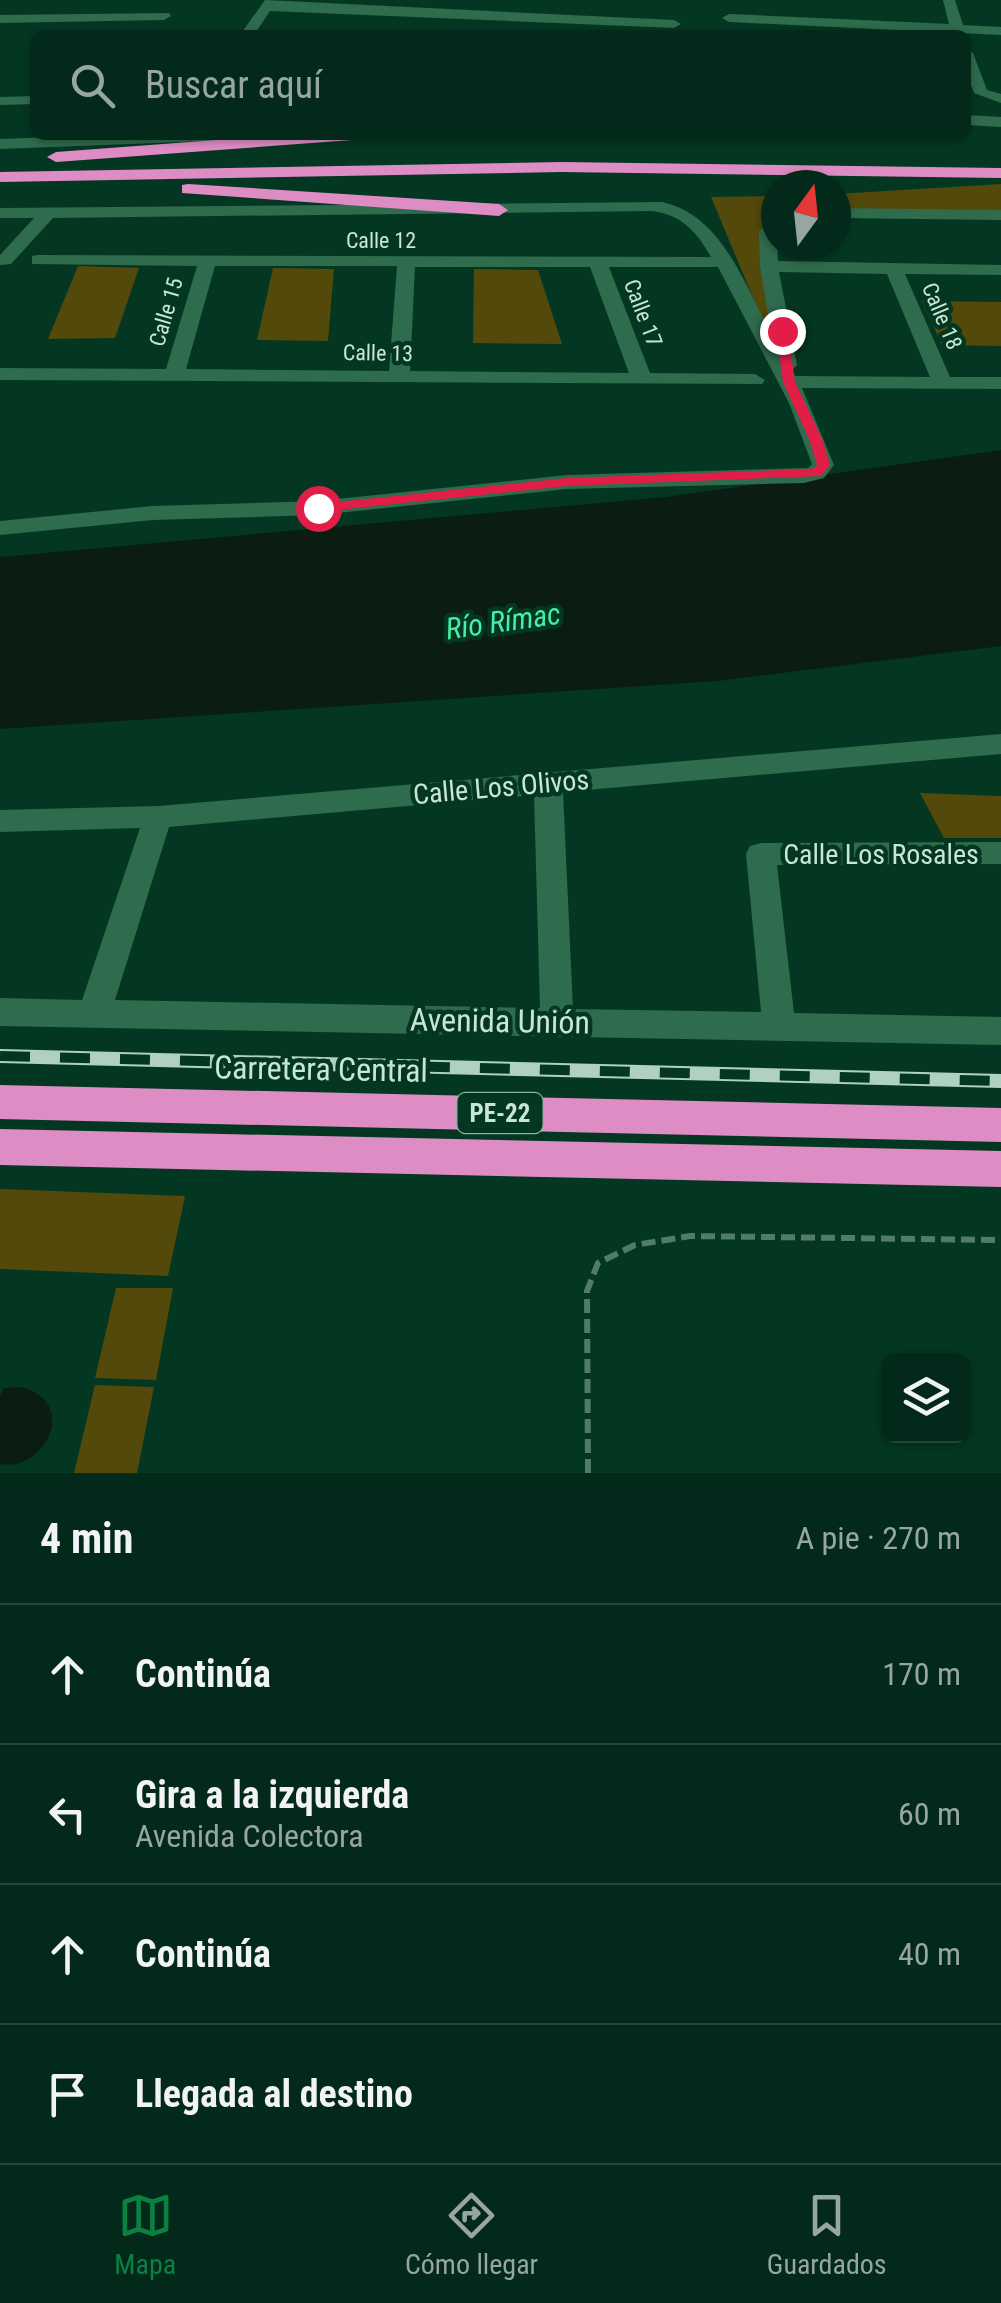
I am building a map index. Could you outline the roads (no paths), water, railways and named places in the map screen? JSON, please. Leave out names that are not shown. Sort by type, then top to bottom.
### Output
[{"type":"highway","points":[[7,160],[283,140]]},
{"type":"highway","points":[[7,160],[684,150],[1001,156]]},
{"type":"highway","points":[[0,177],[561,167],[1001,173]]},
{"type":"highway","points":[[0,177],[499,210]]},
{"type":"highway","name":"Carretera Central","points":[[0,1102],[1001,1125]]},
{"type":"highway","name":"PE-22","points":[[0,1147],[1001,1169]]},
{"type":"street","points":[[587,28],[594,0]]},
{"type":"street","points":[[721,0],[737,30]]},
{"type":"street","points":[[950,0],[958,30]]},
{"type":"street","points":[[249,30],[268,3],[428,6],[587,28],[675,28]]},
{"type":"street","points":[[416,30],[428,6]]},
{"type":"street","points":[[0,19],[168,12],[152,30]]},
{"type":"street","points":[[58,30],[64,18]]},
{"type":"street","points":[[729,18],[935,30]]},
{"type":"street","points":[[971,32],[1001,31]]},
{"type":"street","points":[[971,66],[981,93],[1001,99]]},
{"type":"street","points":[[0,101],[29,96]]},
{"type":"street","points":[[971,120],[1001,122]]},
{"type":"street","points":[[0,144],[48,140]]},
{"type":"street","points":[[0,213],[654,207],[674,210],[693,220],[722,262],[789,382],[816,439],[823,465],[816,473],[804,476],[567,482],[370,504],[153,512],[0,528]]},
{"type":"street","points":[[0,260],[5,260],[48,212]]},
{"type":"street","points":[[851,213],[1001,214]]},
{"type":"street","name":"Calle 12","points":[[38,260],[722,262]]},
{"type":"street","points":[[769,260],[789,382]]},
{"type":"street","name":"Calle 15","points":[[174,376],[207,262]]},
{"type":"street","points":[[399,378],[406,263]]},
{"type":"street","name":"Calle 17","points":[[598,264],[642,380]]},
{"type":"street","points":[[769,266],[1001,270]]},
{"type":"street","name":"Calle 18","points":[[894,269],[944,383]]},
{"type":"street","name":"Calle 13","points":[[0,374],[755,380]]},
{"type":"street","points":[[789,382],[1001,384]]},
{"type":"street","name":"Calle Los Olivos","points":[[0,821],[158,817],[1001,744]]},
{"type":"street","points":[[548,783],[557,1022]]},
{"type":"street","points":[[94,1014],[158,817]]},
{"type":"street","name":"Calle Los Rosales","points":[[779,1027],[761,854],[1001,854]]},
{"type":"street","name":"Avenida Unión","points":[[0,1012],[1001,1031]]},
{"type":"water","name":"Río Rímac","points":[[1001,450],[1001,646],[718,681],[0,729],[0,557],[666,497]]},
{"type":"water","points":[[22,1387],[40,1396],[50,1407],[49,1435],[30,1458],[16,1464],[0,1464],[0,1396],[4,1388]]},
{"type":"railway","points":[[0,1056],[1001,1081]]}]
